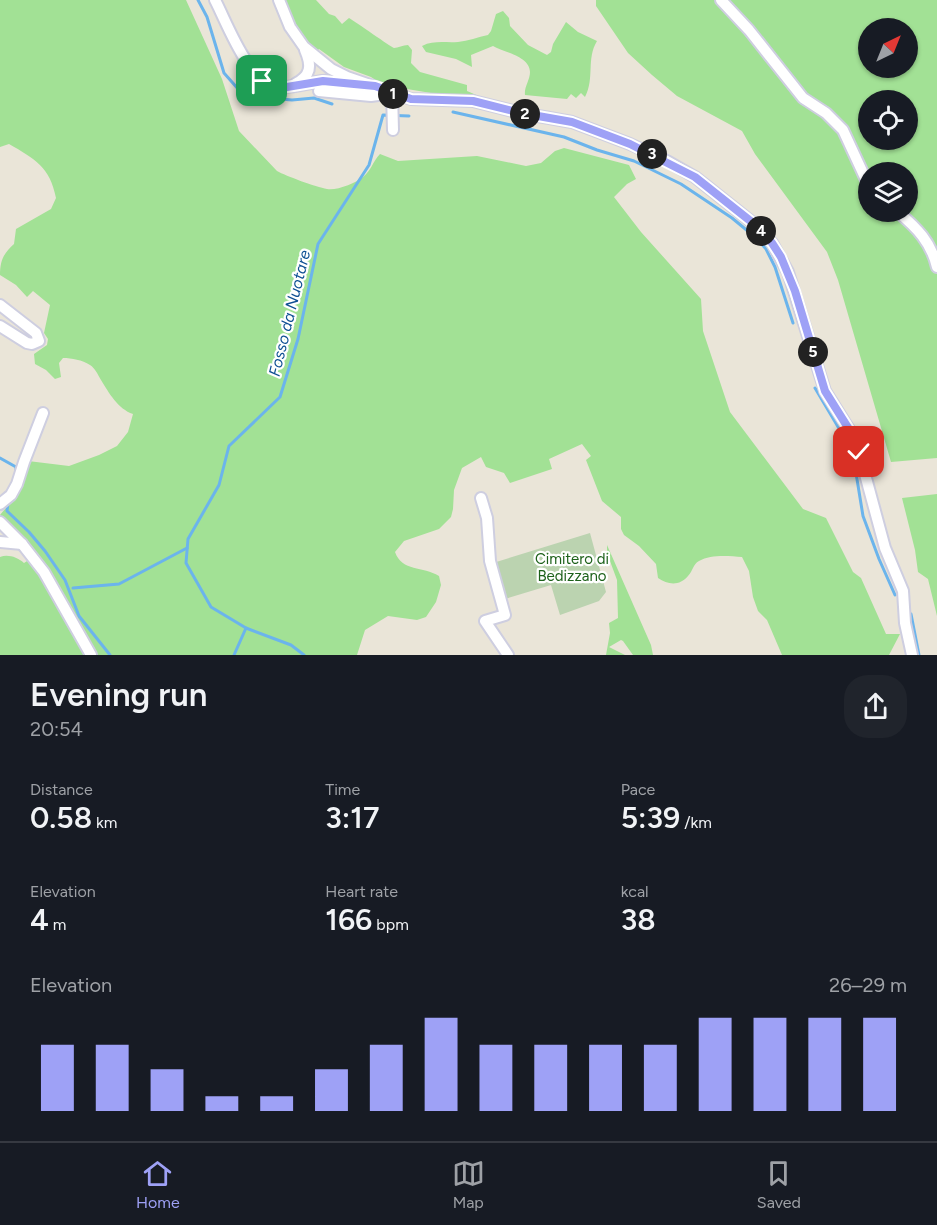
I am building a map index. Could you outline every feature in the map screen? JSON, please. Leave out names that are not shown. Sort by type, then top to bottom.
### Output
[{"type":"street","points":[[215,0],[256,76],[273,86],[290,87],[323,81],[375,86]]},
{"type":"street","points":[[279,0],[290,27],[304,47],[309,60],[307,75],[290,87]]},
{"type":"street","points":[[721,0],[749,30],[803,98],[826,113],[843,130],[858,162]]},
{"type":"street","points":[[304,47],[331,69],[347,77],[411,99],[473,101],[572,122],[630,144],[695,177],[758,227],[781,257],[795,291],[825,391],[852,434],[859,452],[885,548],[903,591],[905,623],[912,655]]},
{"type":"street","points":[[319,91],[371,96],[392,93]]},
{"type":"street","points":[[392,93],[393,130]]},
{"type":"street","points":[[910,222],[927,241],[937,267]]},
{"type":"street","points":[[0,305],[36,333],[39,341],[32,344],[27,343],[0,327]]},
{"type":"street","points":[[0,504],[11,495],[17,484],[43,413]]},
{"type":"street","points":[[481,498],[487,518],[490,561],[506,615],[485,621],[508,655]]},
{"type":"street","points":[[0,522],[22,544],[44,572],[91,655]]},
{"type":"street","points":[[0,542],[22,544]]},
{"type":"green space","points":[[0,0],[186,0],[222,79],[239,131],[277,171],[322,188],[335,189],[360,179],[366,175],[380,154],[398,161],[477,156],[526,166],[541,163],[555,151],[564,148],[629,165],[636,179],[627,184],[614,197],[641,232],[701,299],[703,331],[730,412],[803,509],[826,518],[853,572],[861,578],[886,634],[900,634],[889,655],[782,655],[767,620],[758,611],[753,597],[749,571],[742,557],[709,557],[699,561],[690,574],[678,583],[666,582],[658,578],[656,564],[639,546],[624,535],[621,529],[621,517],[602,501],[586,460],[591,456],[582,444],[549,459],[552,469],[510,483],[504,473],[486,467],[481,457],[462,468],[454,490],[451,517],[439,529],[404,541],[395,552],[398,558],[408,566],[439,576],[441,585],[436,602],[426,617],[417,620],[388,616],[365,630],[357,655],[0,655],[0,557],[12,557],[24,563],[38,554],[0,515],[14,498],[28,461],[69,466],[99,455],[117,446],[128,432],[133,414],[118,404],[92,366],[87,363],[63,358],[59,363],[61,377],[55,379],[35,364],[34,354],[47,345],[48,339],[44,333],[50,305],[33,291],[27,297],[16,285],[0,275],[3,257],[14,244],[16,229],[51,209],[56,198],[50,179],[40,165],[9,144],[0,147]]},
{"type":"green space","points":[[283,0],[316,0],[342,24],[349,18],[394,48],[408,45],[412,50],[411,63],[420,72],[467,85],[467,91],[481,97],[437,94],[383,85],[371,77],[344,67],[319,49],[316,52],[310,46],[297,28]]},
{"type":"green space","points":[[596,0],[937,0],[937,458],[891,462],[838,280],[827,252],[755,154],[742,131],[677,96],[628,53],[596,6]]},
{"type":"green space","points":[[503,11],[509,18],[510,26],[528,45],[547,55],[551,52],[566,22],[578,32],[597,41],[592,55],[590,83],[585,97],[581,93],[576,98],[571,94],[567,99],[525,95],[530,75],[526,62],[493,46],[471,55],[472,67],[456,59],[426,52],[422,46],[435,42],[462,41],[488,35],[496,14]]},
{"type":"green space","points":[[937,494],[937,616],[928,579],[918,572],[902,498]]},
{"type":"green space","name":"Cimitero di Bedizzano","points":[[590,533],[606,592],[599,601],[560,615],[551,585],[505,599],[493,563]]},
{"type":"green space","points":[[607,545],[651,645],[653,655],[633,655],[621,640],[609,647],[625,655],[606,655],[610,633],[609,623],[618,618],[617,580],[607,553]]},
{"type":"waterway","points":[[198,0],[207,17],[224,73],[239,90],[257,97],[292,100],[314,98],[332,104]]},
{"type":"waterway","points":[[453,112],[564,137],[634,161],[681,184],[732,218],[766,249],[775,267],[793,323]]},
{"type":"waterway","name":"Fosso da Nuotare","points":[[304,655],[291,645],[246,628],[211,607],[186,563],[188,539],[219,485],[229,446],[280,397],[298,339],[318,244],[369,165],[383,115],[409,116]]},
{"type":"waterway","points":[[815,388],[847,442],[855,467],[863,516],[895,595]]},
{"type":"waterway","points":[[0,458],[16,467],[16,475]]},
{"type":"waterway","points":[[8,503],[7,511],[45,551],[65,580],[79,616],[110,655]]},
{"type":"waterway","points":[[73,588],[119,584],[187,548]]},
{"type":"waterway","points":[[911,614],[919,655]]},
{"type":"waterway","points":[[234,655],[246,628]]},
{"type":"route","points":[[262,81],[281,88],[323,81],[375,86],[411,99],[473,101],[572,122],[630,144],[695,177],[758,227],[781,257],[795,291],[825,391],[852,434],[859,452]]}]
